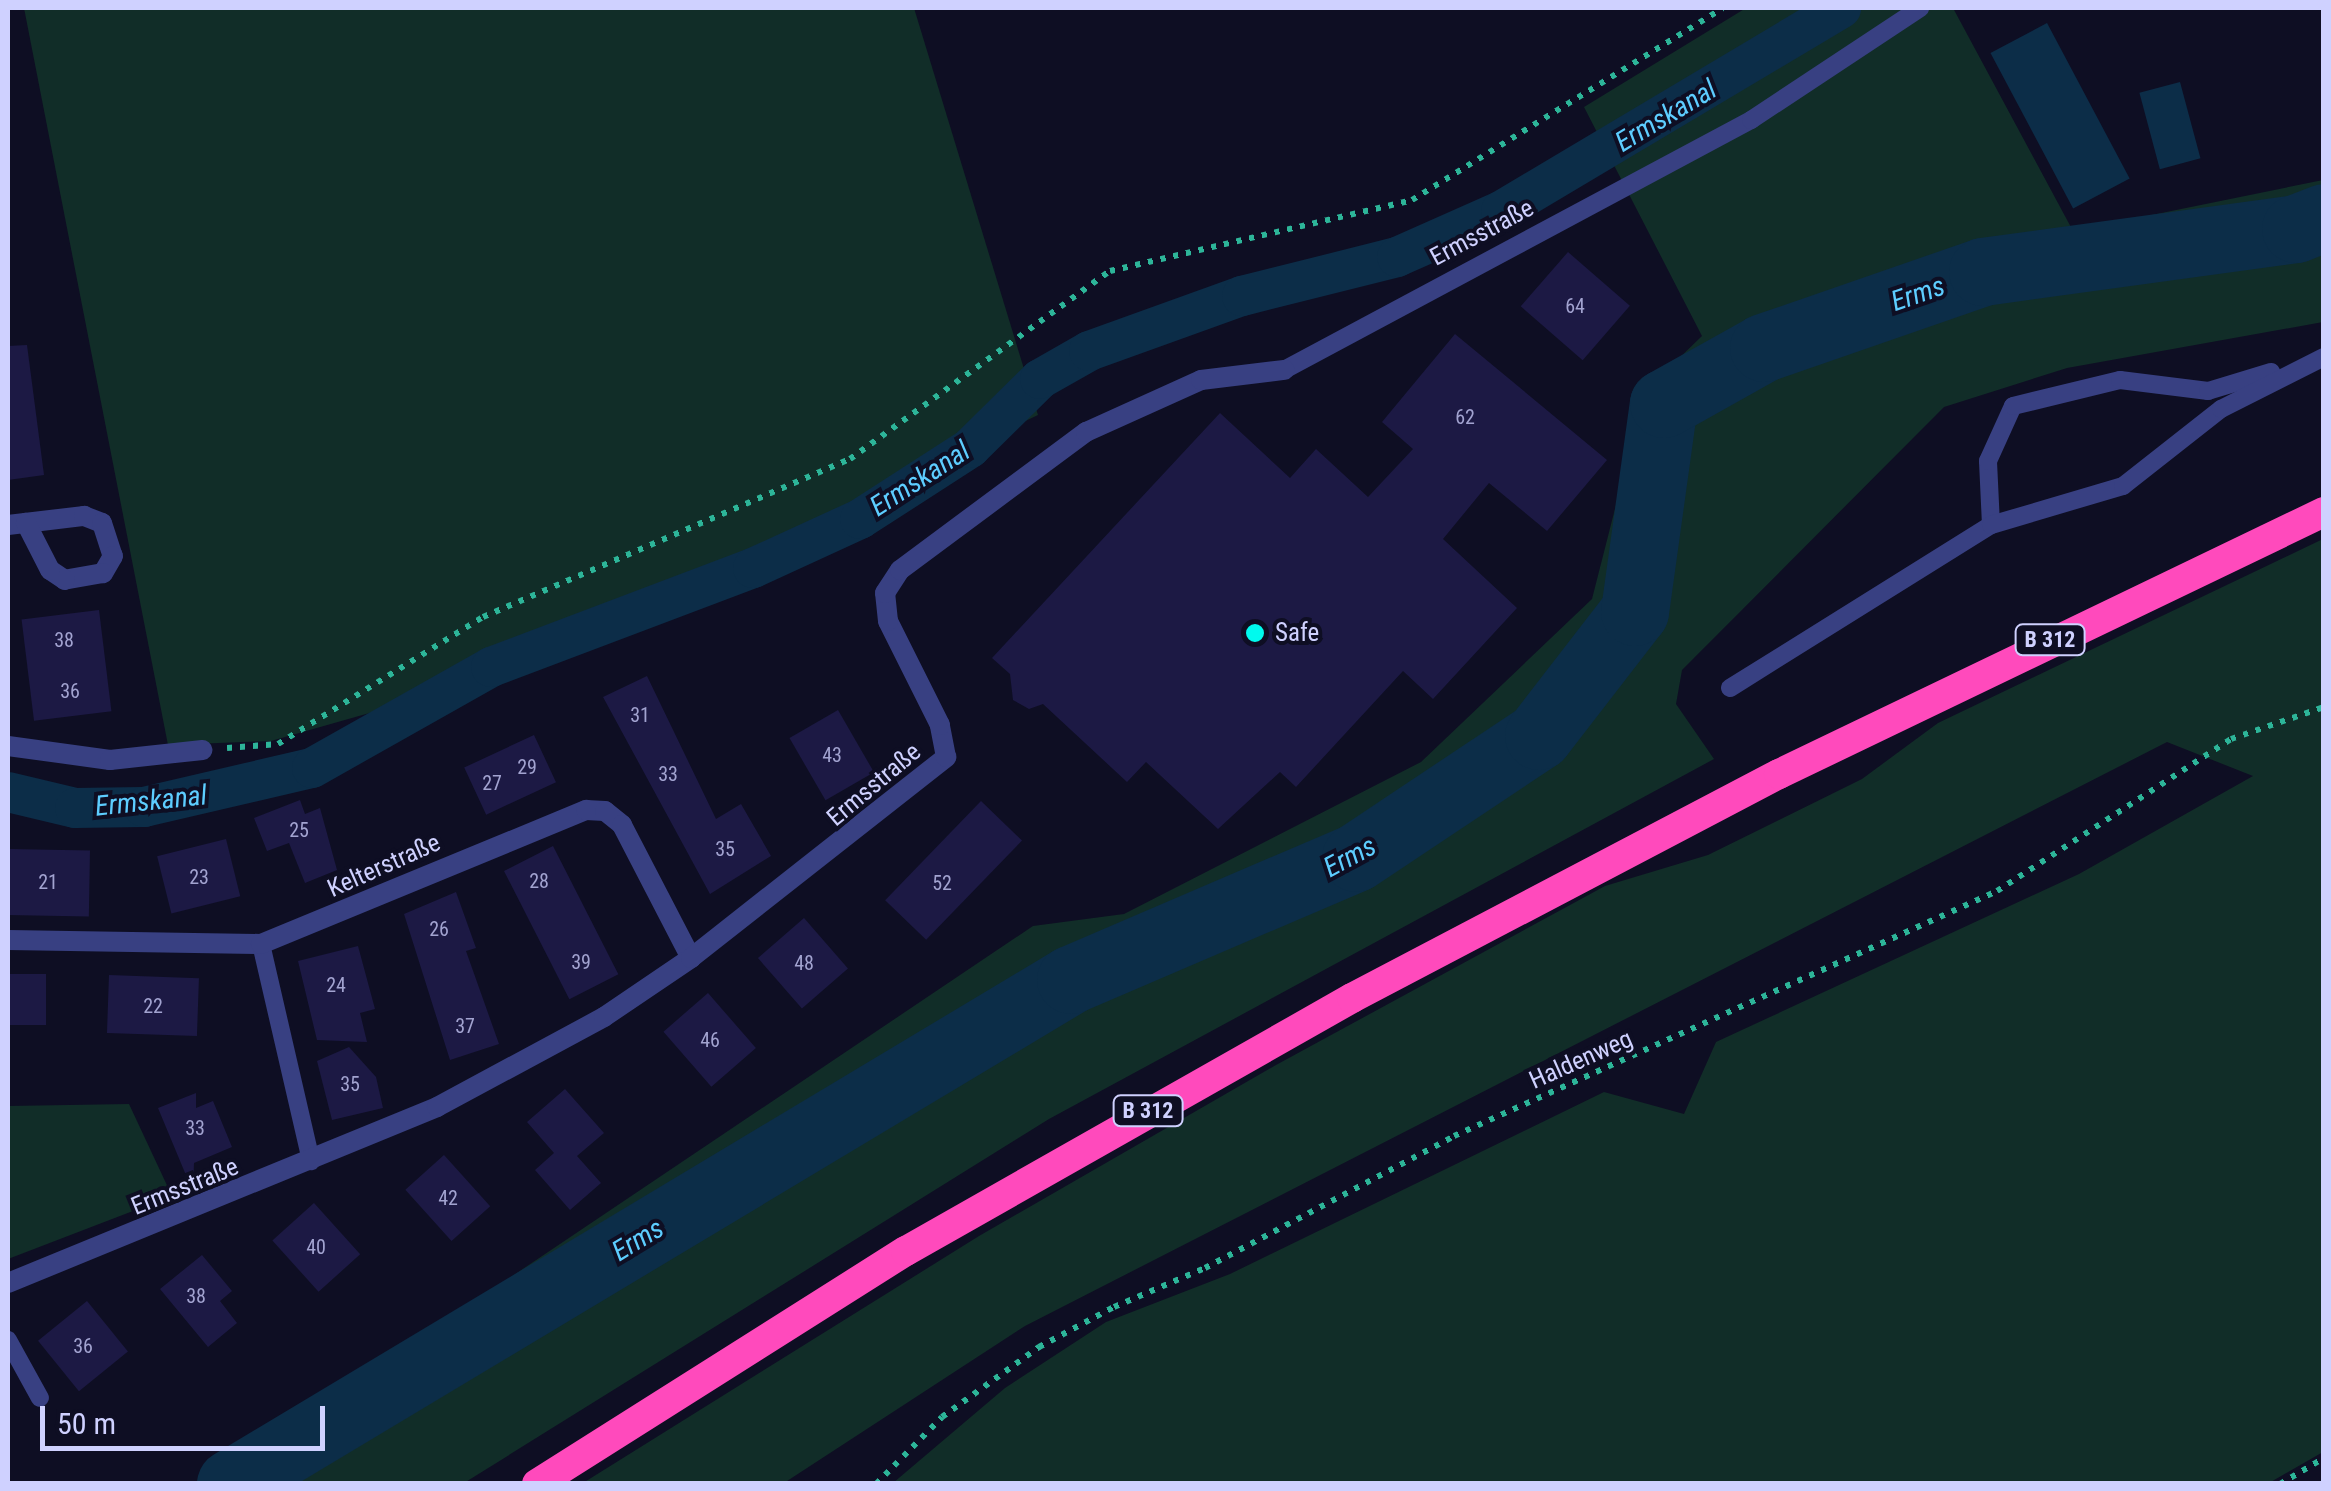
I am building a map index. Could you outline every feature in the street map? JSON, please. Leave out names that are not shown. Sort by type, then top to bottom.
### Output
[{"type":"highway","name":"B 312","points":[[536,1484],[906,1252],[1352,998],[1881,723],[2324,512]]},
{"type":"street","name":"Ermsstraße","points":[[8,1283],[312,1162],[530,1060],[691,958],[946,757],[940,725],[888,622],[885,593],[900,570],[1086,432],[1201,380],[1284,370]]},
{"type":"street","points":[[8,746],[110,760],[202,750]]},
{"type":"street","name":"Kelterstraße","points":[[8,940],[261,944],[586,810],[606,811],[622,825],[691,958]]},
{"type":"lane","name":"Ermsstraße","points":[[1284,370],[1751,120],[1920,8]]},
{"type":"lane","points":[[1730,688],[1992,525],[2123,486],[2221,409],[2317,359]]},
{"type":"lane","points":[[1992,525],[1988,460],[2013,406],[2120,380],[2208,391],[2317,359]]},
{"type":"lane","points":[[261,944],[312,1162]]},
{"type":"lane","points":[[8,1340],[40,1398]]},
{"type":"path","points":[[202,750],[278,744],[483,617],[850,458],[1110,271],[1412,200],[1723,8]]},
{"type":"path","name":"Haldenweg","points":[[876,1484],[942,1417],[1099,1315],[1454,1136],[1997,891],[2232,739],[2324,707]]},
{"type":"path","points":[[2280,1484],[2324,1458]]},
{"type":"green space","points":[[24,8],[914,8],[1038,415],[489,679],[271,741],[168,745]]},
{"type":"green space","points":[[1746,8],[1953,8],[2073,231],[2323,180],[2323,322],[2067,368],[1944,407],[1682,670],[1676,704],[1714,759],[1049,1119],[464,1483],[203,1484],[1033,926],[1124,914],[1421,762],[1592,599],[1645,391],[1702,336],[1584,107]]},
{"type":"green space","points":[[2323,539],[2323,1452],[2269,1483],[893,1483],[1005,1388],[1106,1322],[1230,1274],[1604,1092],[1684,1114],[1716,1042],[2079,874],[2253,776],[2167,742],[1025,1326],[784,1483],[583,1483],[979,1236],[1276,1065],[1605,886],[1708,855],[1862,779],[1938,723]]},
{"type":"green space","points":[[129,1104],[172,1196],[8,1259],[8,1106]]},
{"type":"water","points":[[2047,23],[2130,178],[2073,208],[1990,53]]},
{"type":"water","points":[[2180,82],[2200,158],[2160,169],[2139,93]]},
{"type":"building","points":[[1568,252],[1630,306],[1583,360],[1521,306]]},
{"type":"building","name":"Safe","points":[[1455,334],[1607,460],[1547,531],[1489,483],[1443,539],[1517,608],[1433,699],[1403,671],[1296,787],[1280,772],[1218,829],[1146,762],[1127,782],[1043,704],[1029,709],[1013,700],[1010,674],[992,658],[1220,413],[1290,478],[1316,449],[1368,497],[1413,449],[1382,422]]},
{"type":"building","points":[[27,345],[44,475],[8,480],[8,346]]},
{"type":"building","points":[[99,610],[111,711],[34,721],[22,620]]},
{"type":"building","points":[[647,676],[716,819],[741,804],[771,856],[710,894],[603,697]]},
{"type":"building","points":[[838,710],[874,772],[826,800],[790,738]]},
{"type":"building","points":[[534,735],[556,782],[486,815],[464,768]]},
{"type":"building","points":[[300,800],[305,814],[320,808],[337,870],[305,883],[289,843],[267,851],[254,818]]},
{"type":"building","points":[[981,801],[1022,841],[926,940],[885,900]]},
{"type":"building","points":[[226,839],[240,896],[171,913],[157,856]]},
{"type":"building","points":[[553,846],[618,974],[569,999],[504,871]]},
{"type":"building","points":[[8,849],[90,850],[89,916],[8,915]]},
{"type":"building","points":[[456,892],[476,948],[466,951],[499,1044],[450,1060],[404,914]]},
{"type":"building","points":[[804,918],[848,969],[802,1009],[758,958]]},
{"type":"building","points":[[358,946],[375,1009],[360,1013],[367,1042],[317,1040],[298,961]]},
{"type":"building","points":[[8,974],[46,974],[46,1025],[8,1025]]},
{"type":"building","points":[[109,975],[199,978],[197,1036],[107,1033]]},
{"type":"building","points":[[708,993],[756,1048],[711,1087],[663,1032]]},
{"type":"building","points":[[349,1047],[376,1077],[383,1108],[332,1120],[317,1061]]},
{"type":"building","points":[[565,1089],[604,1133],[577,1156],[601,1183],[570,1210],[535,1170],[554,1153],[527,1122]]},
{"type":"building","points":[[196,1093],[196,1108],[213,1101],[232,1147],[194,1163],[193,1192],[158,1108]]},
{"type":"building","points":[[444,1155],[490,1206],[452,1241],[405,1190]]},
{"type":"building","points":[[314,1203],[360,1254],[319,1292],[272,1240]]},
{"type":"building","points":[[202,1255],[232,1291],[220,1301],[237,1323],[208,1347],[160,1289]]},
{"type":"building","points":[[87,1301],[128,1352],[79,1391],[38,1341]]},
{"type":"waterway","name":"Ermskanal","points":[[8,792],[75,808],[144,807],[312,768],[491,667],[753,568],[860,519],[970,448],[1040,379],[1089,351],[1242,296],[1397,257],[1501,211],[1841,8]]},
{"type":"waterway","name":"Erms","points":[[231,1484],[1071,980],[1356,858],[1539,736],[1635,612],[1664,404],[1764,348],[1983,272],[2296,229],[2324,218]]},
{"type":"place","name":"Safe","points":[[1255,633]]}]
